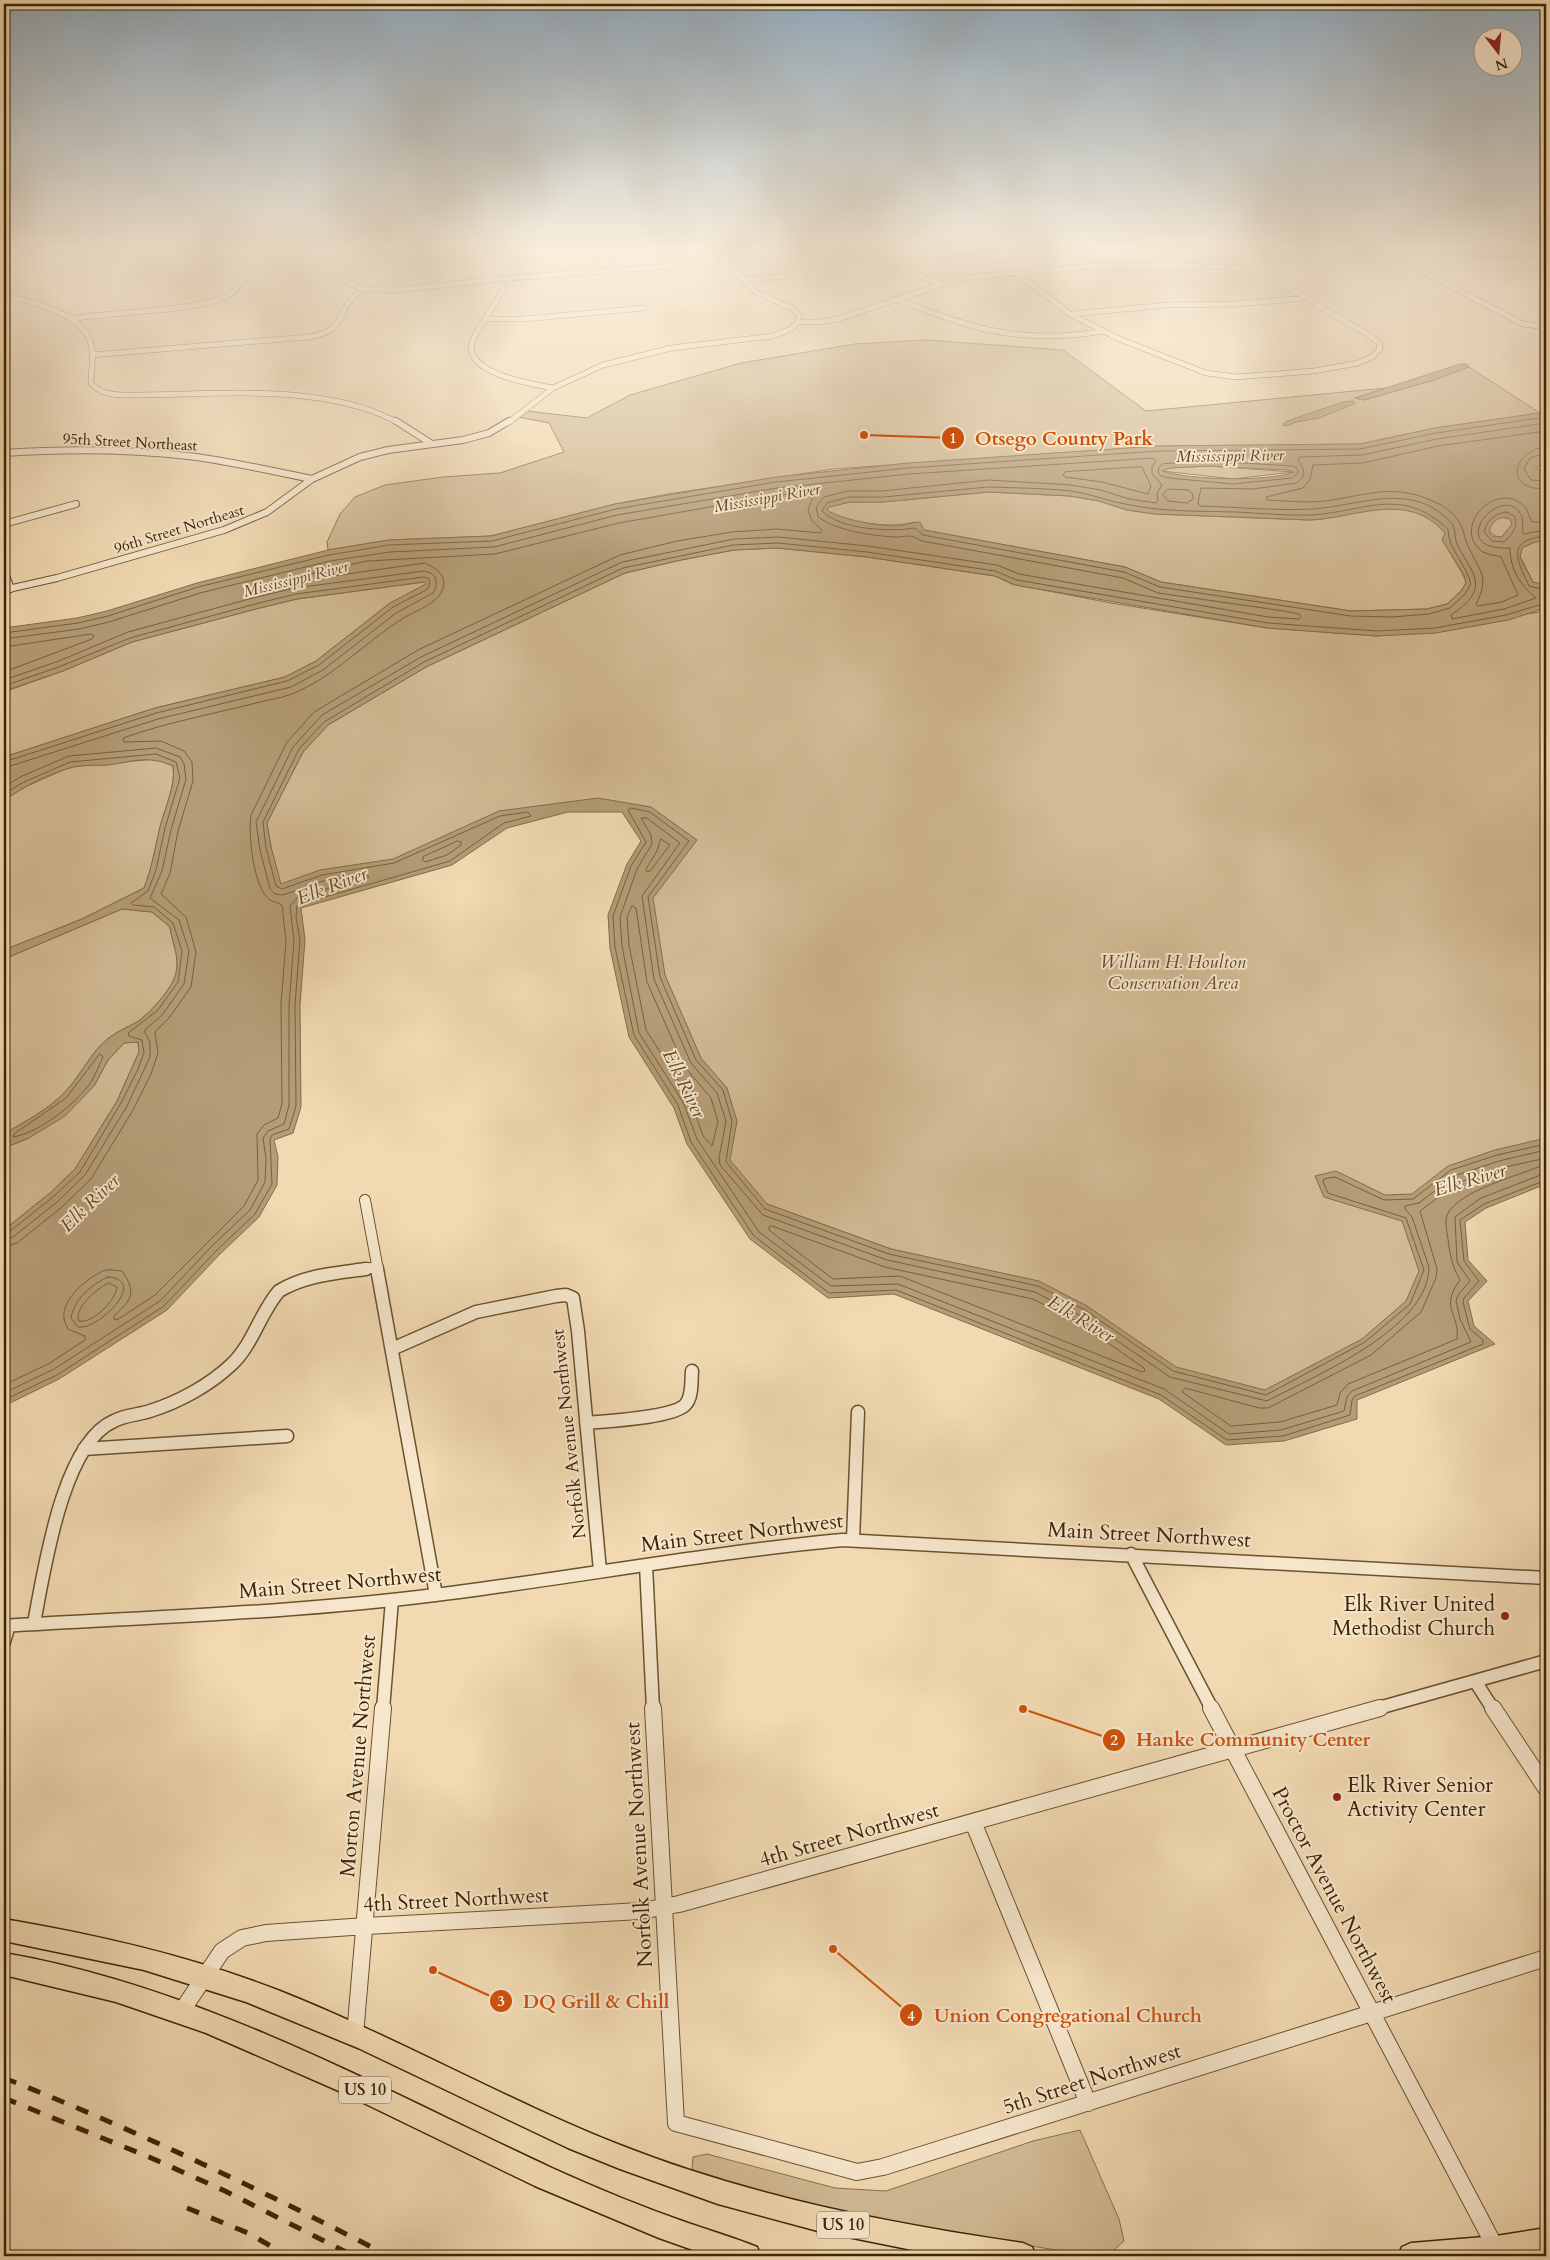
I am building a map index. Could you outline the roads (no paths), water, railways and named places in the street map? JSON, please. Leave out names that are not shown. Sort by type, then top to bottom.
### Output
[{"type":"highway","name":"US 10","points":[[4,1930],[95,1947],[206,1976],[283,2004],[585,2142],[717,2192],[880,2234],[1023,2256]]},
{"type":"highway","name":"US 10","points":[[4,1964],[102,1987],[181,2012],[264,2045],[372,2093],[517,2164],[602,2202],[704,2242],[748,2256]]},
{"type":"highway","points":[[1411,2256],[1498,2253],[1546,2241]]},
{"type":"street","points":[[91,351],[91,383],[97,389],[108,393],[270,395],[331,402],[390,417],[410,428],[432,444]]},
{"type":"street","points":[[92,355],[131,351]]},
{"type":"street","points":[[471,351],[478,363],[506,378],[553,388]]},
{"type":"street","name":"96th Street Northeast","points":[[7,590],[58,578],[224,530],[267,512],[312,478],[343,463],[368,454],[472,438],[500,428],[553,388],[582,373],[618,360],[656,351]]},
{"type":"street","points":[[1152,351],[1202,372],[1215,375],[1248,377],[1317,371],[1355,364],[1377,354],[1378,351]]},
{"type":"street","name":"95th Street Northeast","points":[[4,453],[92,450],[162,454],[202,458],[312,478]]},
{"type":"street","points":[[4,524],[76,504]]},
{"type":"street","points":[[4,570],[7,590]]},
{"type":"street","points":[[365,1200],[436,1595]]},
{"type":"street","points":[[34,1623],[50,1547],[74,1469],[84,1449],[97,1432],[107,1424],[152,1410],[195,1392],[228,1368],[244,1351],[273,1298],[284,1288],[303,1280],[378,1267]]},
{"type":"street","name":"Norfolk Avenue Northwest","points":[[392,1349],[476,1312],[556,1296],[571,1296],[575,1303],[600,1571]]},
{"type":"street","points":[[586,1423],[661,1414],[682,1407],[689,1398],[692,1371]]},
{"type":"street","points":[[853,1540],[858,1412]]},
{"type":"street","points":[[84,1449],[287,1436]]},
{"type":"street","name":"Main Street Northwest","points":[[6,1625],[231,1613],[392,1600],[817,1541],[853,1540],[1131,1554],[1546,1578]]},
{"type":"street","name":"Proctor Avenue Northwest","points":[[1131,1554],[1232,1750],[1474,2204],[1498,2253]]},
{"type":"street","name":"Norfolk Avenue Northwest","points":[[646,1565],[676,2123]]},
{"type":"street","name":"Morton Avenue Northwest","points":[[355,2036],[366,1926],[392,1600]]},
{"type":"street","points":[[4,1642],[6,1625]]},
{"type":"street","name":"4th Street Northwest","points":[[181,2012],[222,1951],[242,1938],[266,1933],[641,1911],[663,1907],[1546,1662]]},
{"type":"street","points":[[1475,1681],[1546,1788]]},
{"type":"street","points":[[973,1822],[1088,2103]]},
{"type":"street","name":"5th Street Northwest","points":[[676,2123],[857,2172],[883,2167],[1546,1958]]},
{"type":"water","points":[[1460,364],[1467,364],[1469,367],[1434,380],[1364,400],[1355,398]]},
{"type":"water","points":[[1353,401],[1354,404],[1319,418],[1296,422],[1287,426],[1283,425],[1285,422],[1343,402]]},
{"type":"water","points":[[1546,412],[1546,463],[1535,469],[1546,470],[1546,541],[1540,541],[1522,548],[1520,557],[1533,582],[1546,585],[1546,608],[1508,620],[1436,633],[1377,636],[1267,628],[1015,585],[995,576],[867,557],[777,548],[734,550],[625,573],[426,667],[328,725],[303,752],[267,823],[281,884],[320,870],[393,859],[499,811],[598,798],[651,807],[697,840],[653,898],[665,975],[701,1058],[727,1088],[737,1121],[730,1160],[767,1204],[891,1249],[1039,1281],[1087,1306],[1176,1367],[1265,1390],[1362,1339],[1406,1301],[1419,1271],[1402,1221],[1324,1197],[1315,1176],[1336,1171],[1385,1195],[1412,1194],[1448,1166],[1495,1150],[1546,1138],[1546,1184],[1486,1208],[1465,1222],[1468,1260],[1487,1281],[1468,1301],[1474,1326],[1495,1344],[1357,1400],[1357,1419],[1284,1441],[1226,1445],[1159,1399],[894,1294],[828,1298],[750,1239],[687,1144],[674,1108],[629,1037],[610,948],[608,915],[627,864],[641,841],[622,812],[568,812],[507,828],[452,865],[301,908],[305,940],[300,1005],[301,1107],[293,1133],[274,1140],[278,1157],[277,1185],[259,1217],[220,1254],[167,1310],[59,1379],[4,1406],[4,1230],[50,1193],[75,1169],[117,1101],[139,1052],[138,1042],[124,1043],[108,1060],[94,1086],[65,1116],[29,1138],[4,1148],[4,1134],[51,1105],[70,1086],[103,1043],[116,1033],[137,1022],[158,1003],[174,979],[177,959],[170,927],[152,912],[122,909],[4,959],[4,950],[82,919],[144,888],[172,789],[174,774],[173,766],[148,760],[109,765],[80,766],[44,777],[4,800],[4,757],[155,708],[285,677],[316,661],[390,603],[426,584],[424,582],[297,599],[256,609],[132,642],[63,671],[4,691],[4,628],[77,618],[107,611],[197,583],[328,550],[389,540],[491,536],[615,504],[776,477],[908,463],[1158,446],[1360,444],[1435,428]],"holes":[[[1209,466],[1287,470],[1294,472],[1267,477],[1229,479],[1190,476],[1162,471],[1170,468]],[[989,492],[1070,496],[1099,501],[1127,510],[1155,514],[1310,520],[1398,509],[1415,513],[1430,520],[1445,533],[1442,540],[1464,575],[1466,583],[1461,591],[1447,604],[1427,609],[1351,611],[1161,582],[1125,567],[924,530],[920,522],[899,526],[880,525],[860,522],[827,510],[829,507],[850,502],[883,502]],[[1502,518],[1510,519],[1512,524],[1502,537],[1492,536],[1489,531],[1495,521]]]},
{"type":"railway","points":[[4,2078],[199,2162],[389,2256]]},
{"type":"railway","points":[[4,2098],[149,2157],[225,2191],[354,2256]]},
{"type":"railway","points":[[187,2208],[248,2233],[288,2256]]},
{"type":"place","name":"Otsego County Park","points":[[864,435]]},
{"type":"place","name":"Elk River United Methodist Church","points":[[1505,1616]]},
{"type":"place","name":"Hanke Community Center","points":[[1023,1709]]},
{"type":"place","name":"Elk River Senior Activity Center","points":[[1337,1797]]},
{"type":"place","name":"Union Congregational Church","points":[[833,1949]]},
{"type":"place","name":"DQ Grill & Chill","points":[[433,1970]]},
{"type":"water label","name":"Mississippi River","points":[[1230,456]]},
{"type":"water label","name":"Mississippi River","points":[[767,498]]},
{"type":"water label","name":"Mississippi River","points":[[296,579]]},
{"type":"water label","name":"Elk River","points":[[332,886]]},
{"type":"water label","name":"Elk River","points":[[684,1084]]},
{"type":"water label","name":"Elk River","points":[[1470,1180]]},
{"type":"water label","name":"Elk River","points":[[90,1203]]},
{"type":"water label","name":"Elk River","points":[[1081,1319]]},
{"type":"park label","name":"William H. Houlton Conservation Area","points":[[1173,972]]}]
